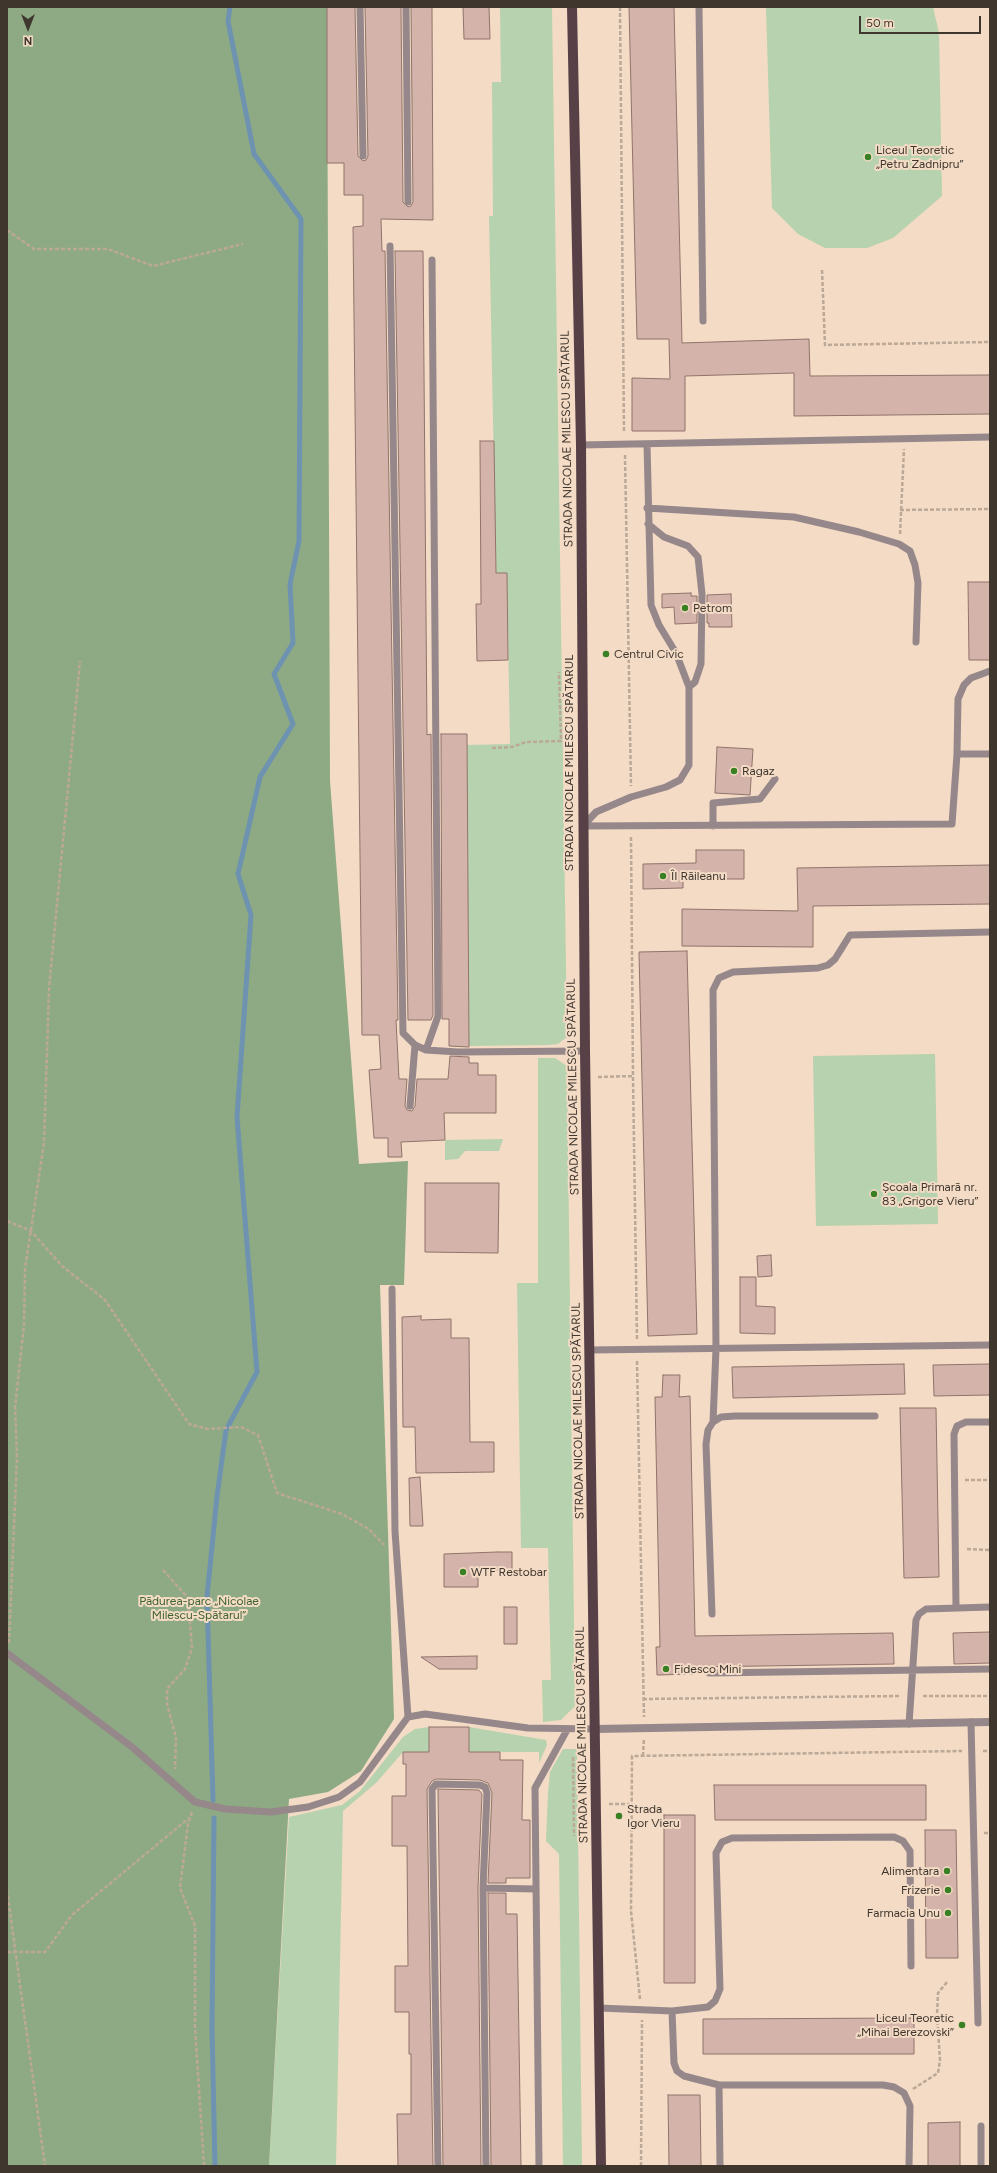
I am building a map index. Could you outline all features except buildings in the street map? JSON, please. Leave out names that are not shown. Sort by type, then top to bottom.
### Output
[{"type":"main road","name":"STRADA NICOLAE MILESCU SPĂTARUL","points":[[572,7],[581,445],[585,1078],[601,2166]]},
{"type":"street","points":[[595,1729],[990,1722]]},
{"type":"lane","points":[[360,7],[363,156]]},
{"type":"lane","points":[[406,7],[408,202]]},
{"type":"lane","points":[[699,7],[703,321]]},
{"type":"lane","points":[[390,246],[403,1033],[415,1045],[426,1050],[458,1052],[585,1051]]},
{"type":"lane","points":[[426,1050],[438,1016],[432,260]]},
{"type":"lane","points":[[581,445],[990,437]]},
{"type":"lane","points":[[583,826],[596,812],[631,797],[666,787],[680,780],[685,774],[689,765],[689,687],[676,653],[660,626],[651,605],[646,444]]},
{"type":"lane","points":[[647,508],[794,517],[859,532],[899,544],[910,552],[915,565],[918,583],[916,642]]},
{"type":"lane","points":[[648,524],[664,536],[688,546],[698,557],[702,594],[701,664],[695,682],[689,687]]},
{"type":"lane","points":[[583,826],[952,824],[957,754],[958,699],[964,685],[971,678],[990,671]]},
{"type":"lane","points":[[957,754],[990,754]]},
{"type":"lane","points":[[713,826],[713,803],[760,799],[775,779]]},
{"type":"lane","points":[[713,1422],[716,1349],[713,990],[719,978],[733,972],[818,968],[828,965],[835,958],[850,935],[990,932]]},
{"type":"lane","points":[[410,1106],[415,1045]]},
{"type":"lane","points":[[8,1653],[132,1747],[195,1802],[225,1808],[271,1812],[308,1807],[339,1797],[360,1782],[408,1717],[397,1559],[392,1289]]},
{"type":"lane","points":[[590,1350],[990,1345]]},
{"type":"lane","points":[[712,1614],[706,1444],[708,1430],[713,1422],[721,1417],[735,1416],[875,1416]]},
{"type":"lane","points":[[956,1608],[953,1444],[957,1426],[966,1422],[990,1422]]},
{"type":"lane","points":[[909,1724],[916,1620],[919,1614],[926,1609],[990,1607]]},
{"type":"lane","points":[[709,1673],[990,1669]]},
{"type":"lane","points":[[408,1717],[425,1714],[528,1728],[567,1730],[595,1729]]},
{"type":"lane","points":[[971,1722],[978,2023]]},
{"type":"lane","points":[[539,2166],[535,1788],[567,1730]]},
{"type":"lane","points":[[438,2166],[432,1789],[436,1784],[480,1785],[485,1787],[487,1793],[483,1888],[486,2166]]},
{"type":"lane","points":[[599,2008],[672,2011],[708,2007],[715,2001],[720,1989],[716,1853],[722,1842],[732,1838],[894,1837],[903,1840],[910,1851],[911,1966]]},
{"type":"lane","points":[[483,1888],[536,1889]]},
{"type":"lane","points":[[672,2011],[674,2063],[677,2070],[684,2076],[719,2085],[883,2085],[894,2087],[904,2093],[910,2106],[909,2166]]},
{"type":"lane","points":[[719,2085],[720,2166]]},
{"type":"lane","points":[[981,2126],[982,2166]]},
{"type":"path","points":[[620,7],[624,444],[631,797]]},
{"type":"path","points":[[7,230],[34,249],[108,249],[153,266],[243,244]]},
{"type":"path","points":[[822,270],[825,344],[990,342]]},
{"type":"path","points":[[900,535],[904,438]]},
{"type":"path","points":[[900,510],[990,509]]},
{"type":"path","points":[[8,1653],[17,1457],[15,1407],[24,1325],[25,1269],[44,1143],[49,990],[80,661]]},
{"type":"path","points":[[492,748],[512,747],[526,742],[561,741],[559,672]]},
{"type":"path","points":[[631,826],[633,1076],[644,1728],[643,1756]]},
{"type":"path","points":[[585,1078],[633,1076]]},
{"type":"path","points":[[7,1221],[31,1231],[62,1266],[105,1300],[189,1424],[215,1428],[239,1428],[258,1435],[277,1493],[342,1514],[369,1529],[397,1559]]},
{"type":"path","points":[[954,1480],[990,1480]]},
{"type":"path","points":[[955,1548],[990,1550]]},
{"type":"path","points":[[163,1570],[188,1598],[192,1648],[186,1669],[167,1689],[167,1704],[176,1737],[174,1784]]},
{"type":"path","points":[[643,1699],[990,1696]]},
{"type":"path","points":[[641,2166],[642,2010],[631,1911],[630,1804],[632,1756],[990,1751]]},
{"type":"path","points":[[573,1757],[574,1836]]},
{"type":"path","points":[[195,1802],[190,1818],[180,1888],[195,1926],[195,2027],[204,2166]]},
{"type":"path","points":[[596,1804],[630,1804]]},
{"type":"path","points":[[7,1952],[45,1952],[72,1915],[190,1818]]},
{"type":"path","points":[[7,1890],[45,2166]]},
{"type":"path","points":[[904,2093],[938,2073],[940,2060],[937,2015],[938,1993],[947,1982]]},
{"type":"green space","name":"Pădurea-parc „Nicolae Milescu-Spătarul”","points":[[7,7],[327,7],[330,781],[359,1164],[408,1161],[404,1285],[380,1285],[394,1719],[361,1771],[328,1792],[289,1799],[269,2166],[7,2166]]},
{"type":"green space","points":[[500,7],[552,7],[567,1037],[558,1044],[548,1045],[469,1046],[467,745],[510,744],[507,573],[496,573],[489,216],[493,216],[492,82],[501,82]]},
{"type":"green space","points":[[766,7],[933,7],[939,33],[942,196],[893,238],[867,248],[825,248],[798,234],[772,208]]},
{"type":"green space","points":[[935,1054],[938,1224],[816,1226],[813,1056]]},
{"type":"green space","points":[[538,1058],[555,1058],[567,1066],[575,1706],[561,1720],[543,1722],[542,1680],[551,1680],[548,1548],[521,1548],[517,1283],[538,1283]]},
{"type":"green space","points":[[503,1139],[499,1151],[465,1151],[458,1159],[445,1160],[445,1140]]},
{"type":"green space","points":[[429,1727],[469,1727],[546,1740],[547,1745],[539,1763],[539,1752],[403,1752],[377,1782],[343,1811],[336,2166],[269,2166],[289,1817],[342,1805],[360,1791],[403,1737],[415,1729]]},
{"type":"green space","points":[[563,1749],[577,1749],[582,2166],[563,2166],[559,1854],[546,1841],[550,1772]]},
{"type":"waterway","points":[[213,1800],[207,1597],[217,1496],[226,1430],[257,1372],[237,1117],[251,915],[238,874],[260,777],[293,724],[274,674],[293,643],[290,584],[299,541],[301,219],[254,154],[228,21],[230,7]]},
{"type":"waterway","points":[[214,1818],[212,2028],[215,2166]]},
{"type":"place","name":"Liceul Teoretic „Petru Zadnipru”","points":[[868,157]]},
{"type":"place","name":"Petrom","points":[[685,608]]},
{"type":"place","name":"Centrul Civic","points":[[606,654]]},
{"type":"place","name":"Ragaz","points":[[734,771]]},
{"type":"place","name":"ÎI Răileanu","points":[[663,876]]},
{"type":"place","name":"Școala Primară nr. 83 „Grigore Vieru”","points":[[874,1194]]},
{"type":"place","name":"WTF Restobar","points":[[463,1572]]},
{"type":"place","name":"Fidesco Mini","points":[[666,1669]]},
{"type":"place","name":"Strada Igor Vieru","points":[[619,1816]]},
{"type":"place","name":"Alimentara","points":[[947,1871]]},
{"type":"place","name":"Frizerie","points":[[948,1890]]},
{"type":"place","name":"Farmacia Unu","points":[[948,1913]]},
{"type":"place","name":"Liceul Teoretic „Mihai Berezovski”","points":[[962,2025]]}]
